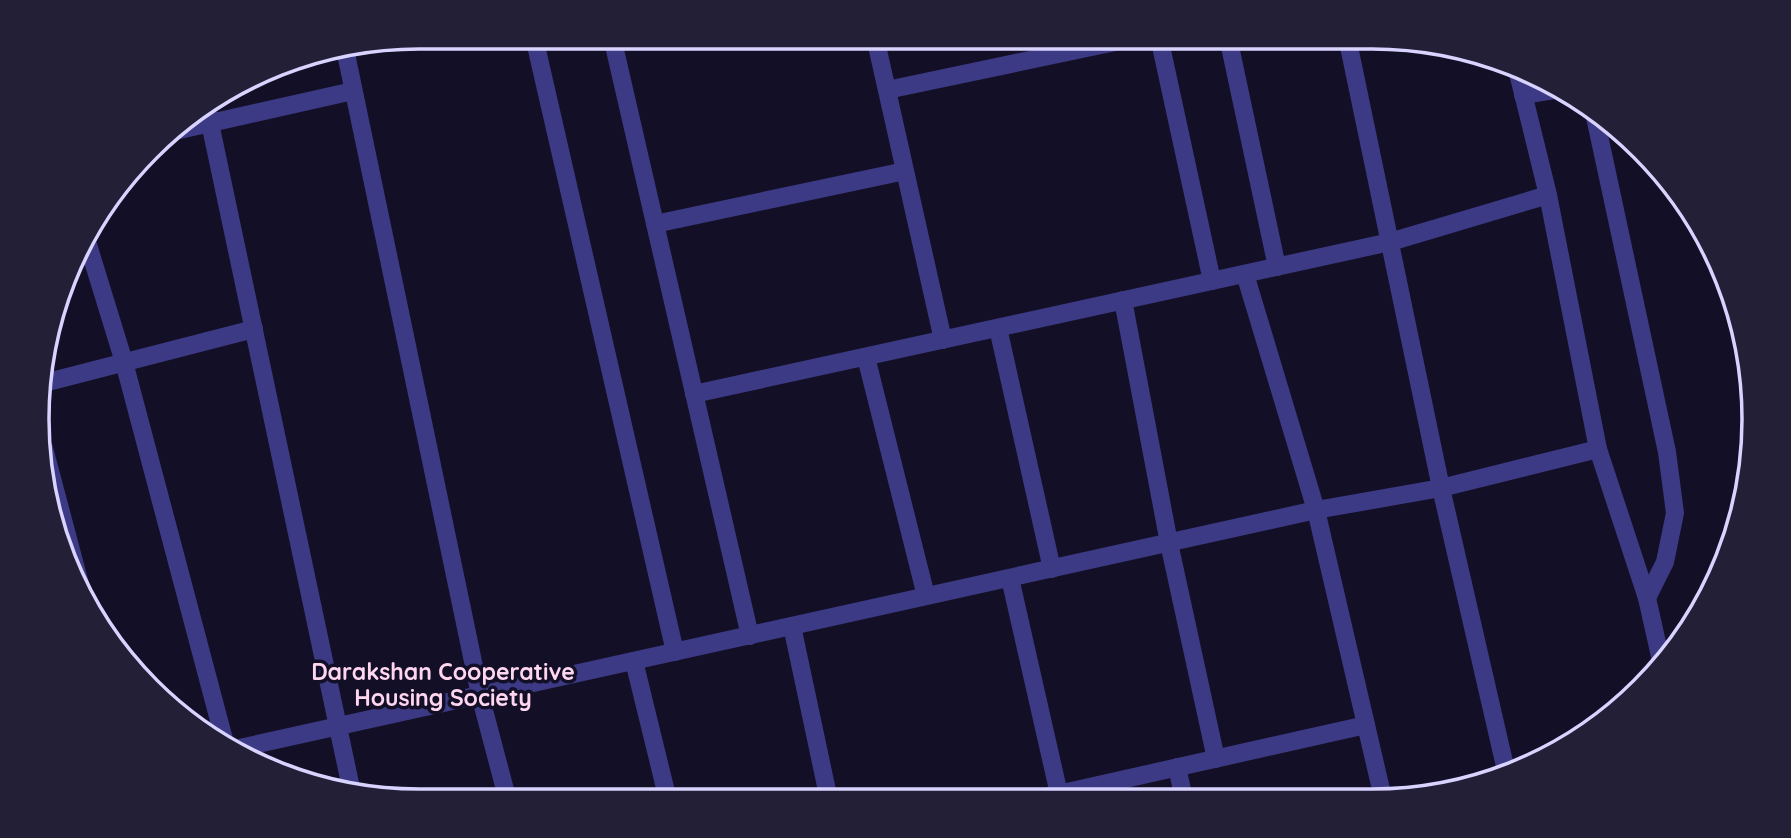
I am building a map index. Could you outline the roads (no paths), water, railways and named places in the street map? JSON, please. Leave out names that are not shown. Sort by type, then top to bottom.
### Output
[{"type":"street","points":[[537,49],[675,652]]},
{"type":"street","points":[[615,49],[750,636]]},
{"type":"street","points":[[878,49],[943,340]]},
{"type":"street","points":[[887,90],[1082,49]]},
{"type":"street","points":[[1162,49],[1212,281]]},
{"type":"street","points":[[1231,49],[1277,267]]},
{"type":"street","points":[[1349,49],[1441,488],[1505,764]]},
{"type":"street","points":[[347,56],[480,695],[505,789]]},
{"type":"street","points":[[1519,79],[1548,195],[1598,449],[1647,598],[1659,652]]},
{"type":"street","points":[[350,782],[208,116],[354,91]]},
{"type":"street","points":[[1523,95],[1544,92]]},
{"type":"street","points":[[1597,125],[1667,452],[1675,513],[1665,562],[1647,598]]},
{"type":"street","points":[[655,224],[905,171]]},
{"type":"street","points":[[694,394],[1390,242],[1548,195]]},
{"type":"street","points":[[90,250],[124,362],[222,732]]},
{"type":"street","points":[[1245,274],[1316,510],[1381,789]]},
{"type":"street","points":[[1123,300],[1216,759]]},
{"type":"street","points":[[998,328],[1052,569]]},
{"type":"street","points":[[51,381],[254,329]]},
{"type":"street","points":[[866,357],[926,596]]},
{"type":"street","points":[[247,747],[1316,510],[1441,488],[1598,449]]},
{"type":"street","points":[[1010,578],[1058,789]]},
{"type":"street","points":[[792,626],[827,789]]},
{"type":"street","points":[[634,662],[665,789]]},
{"type":"street","points":[[1081,789],[1366,725]]},
{"type":"street","points":[[1177,767],[1182,789]]},
{"type":"district","name":"Darakshan Cooperative Housing Society","points":[[443,685]]}]
